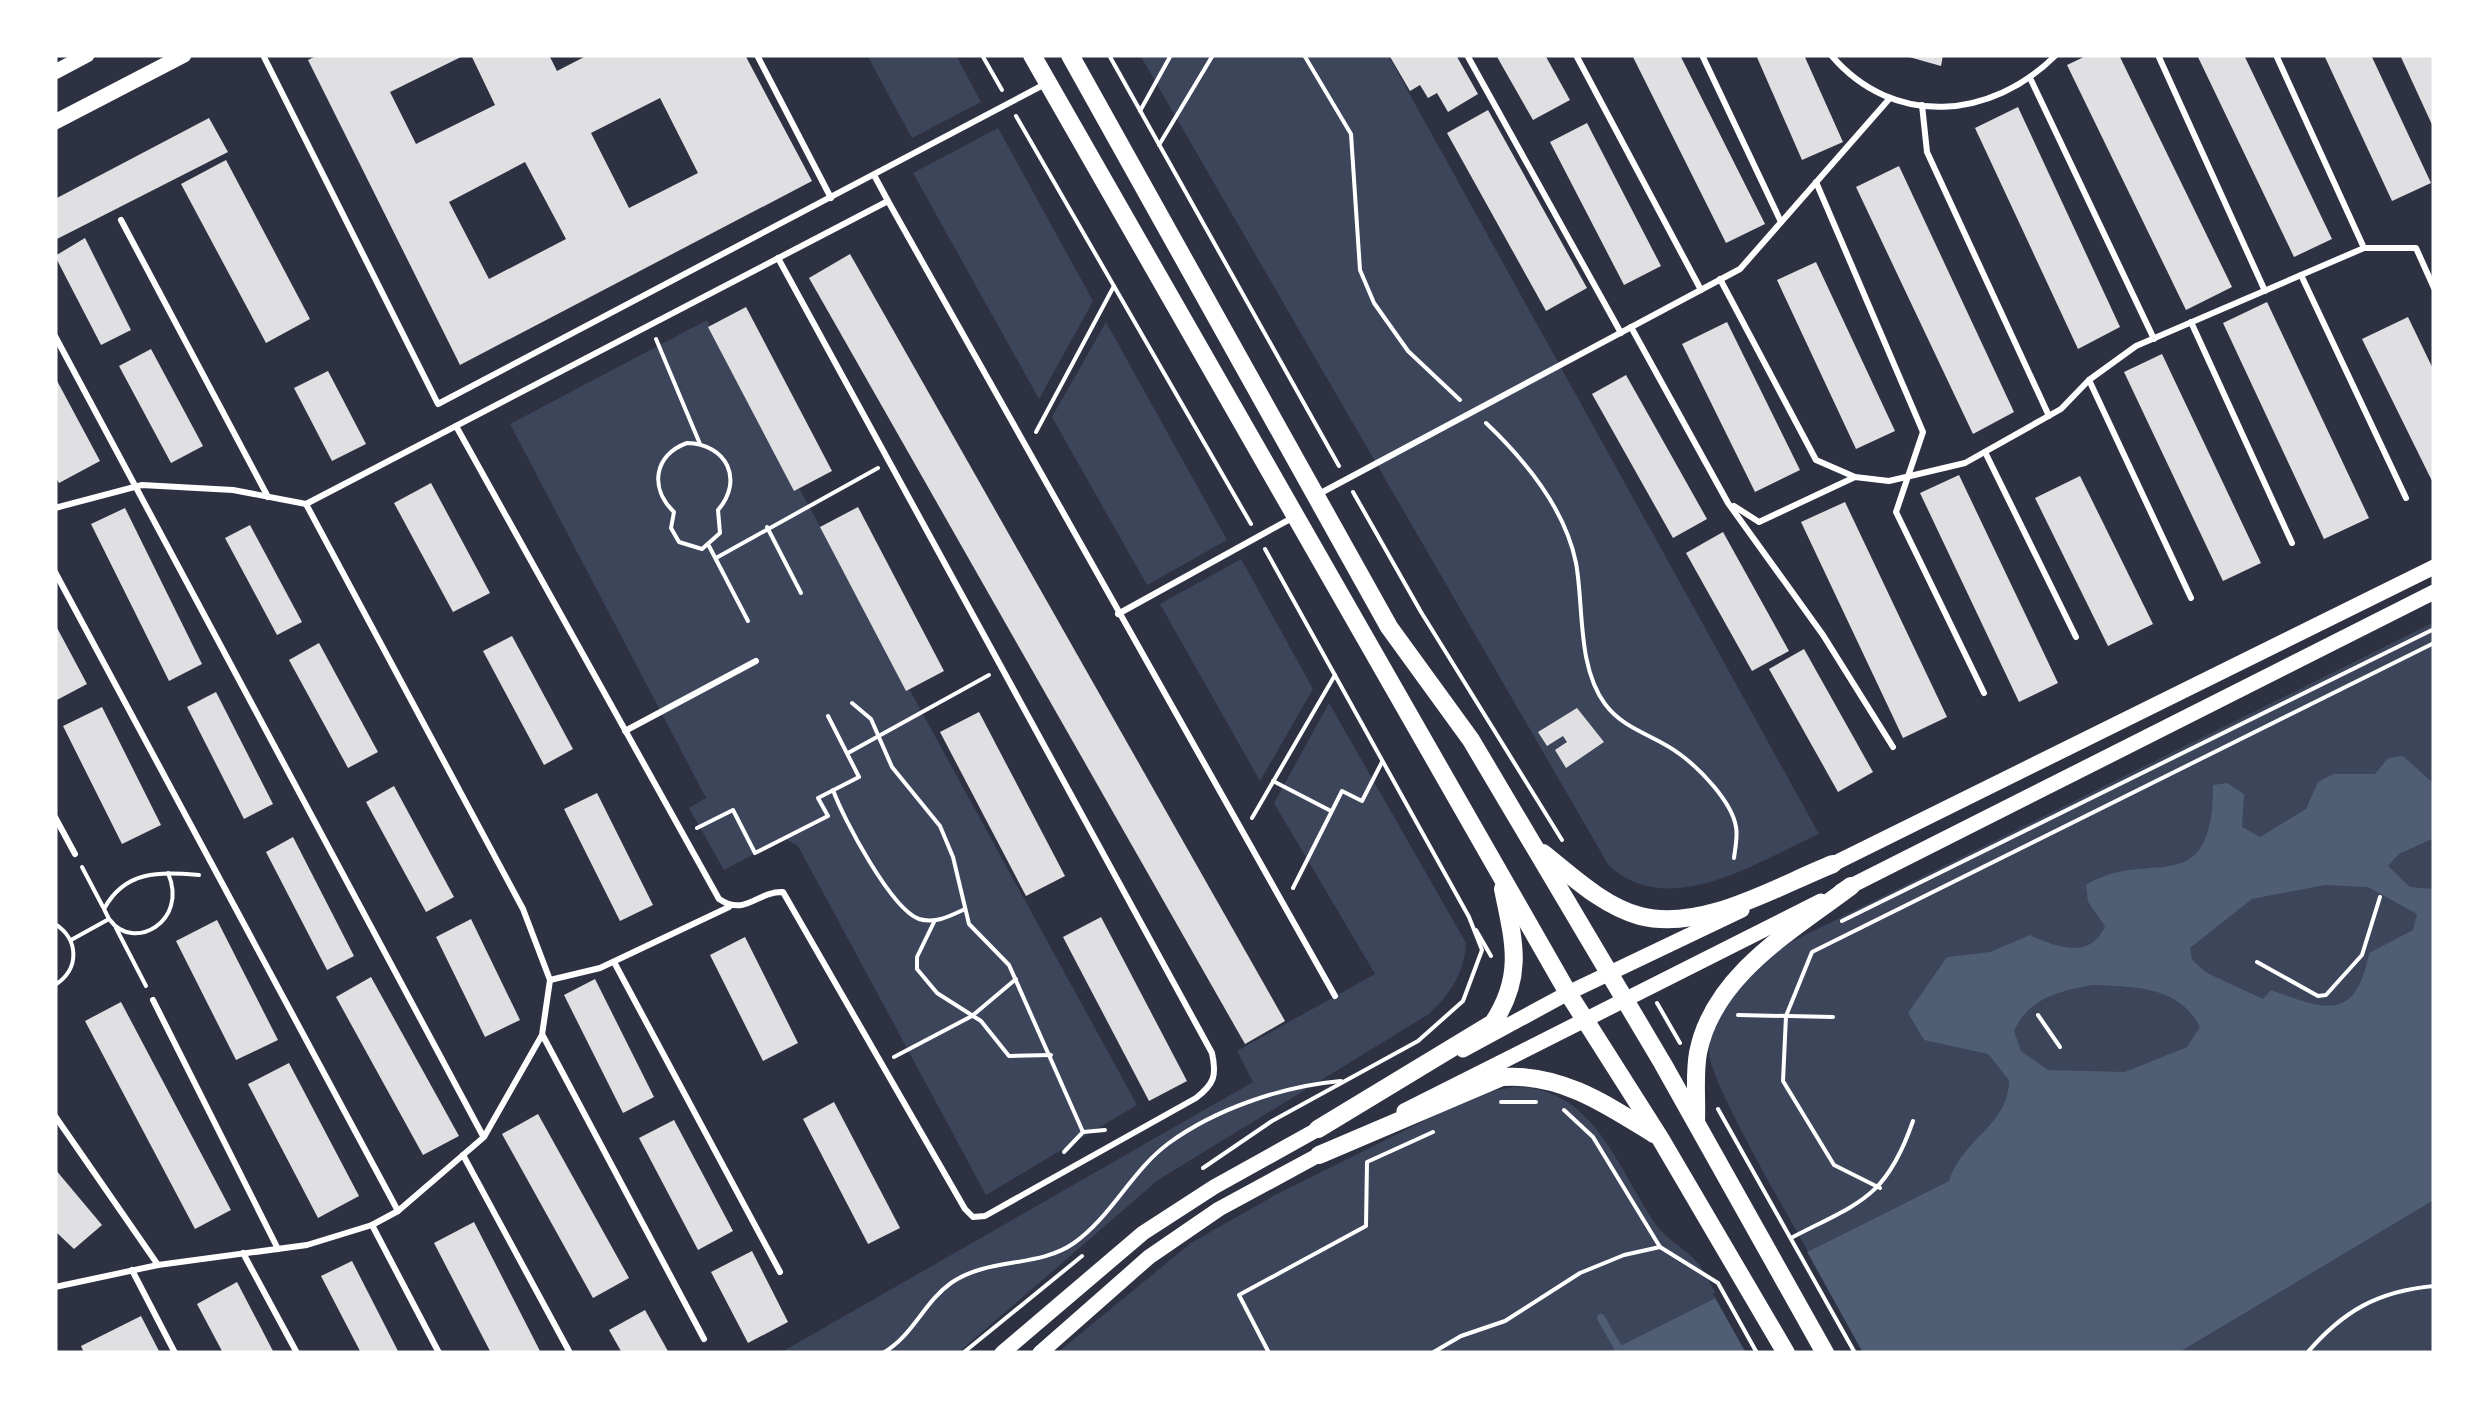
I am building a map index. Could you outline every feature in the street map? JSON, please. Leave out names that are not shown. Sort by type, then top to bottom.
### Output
[{"type":"main road","points":[[1032,55],[1583,1020],[1660,1138],[1786,1353]]},
{"type":"main road","points":[[1070,55],[1390,627],[1451,707],[1696,1123],[1825,1353]]},
{"type":"main road","points":[[1532,844],[1604,900],[1642,916],[1704,915],[1833,864]]},
{"type":"main road","points":[[1318,1129],[1493,1023],[1516,976],[1500,869]]},
{"type":"main road","points":[[1696,1123],[1698,1052],[1729,986],[1759,956],[1851,886]]},
{"type":"main road","points":[[1320,1154],[1502,1077],[1532,1075],[1596,1098],[1660,1138]]},
{"type":"street","points":[[55,72],[88,55]]},
{"type":"street","points":[[55,122],[184,55]]},
{"type":"street","points":[[1002,1353],[1143,1233],[1214,1187],[1318,1129],[1568,993],[2434,567]]},
{"type":"street","points":[[1040,1353],[1149,1256],[1219,1209],[1583,1020],[2434,592]]},
{"type":"lane","points":[[262,55],[438,404],[1048,82]]},
{"type":"lane","points":[[757,55],[831,198]]},
{"type":"lane","points":[[1467,55],[1621,333]]},
{"type":"lane","points":[[1576,55],[1701,290]]},
{"type":"lane","points":[[1702,55],[1781,222]]},
{"type":"lane","points":[[1831,55],[1846,72],[1890,98],[1938,108],[1986,102],[2031,80],[2056,55]]},
{"type":"lane","points":[[2158,55],[2265,291]]},
{"type":"lane","points":[[2276,55],[2364,248]]},
{"type":"lane","points":[[2031,80],[2154,339]]},
{"type":"lane","points":[[1316,496],[1740,269],[1890,98]]},
{"type":"lane","points":[[1922,105],[1927,152],[2049,416]]},
{"type":"lane","points":[[874,175],[1335,996]]},
{"type":"lane","points":[[1816,182],[1922,432],[1896,512],[1984,693]]},
{"type":"lane","points":[[55,508],[136,487],[233,490],[306,504],[888,201]]},
{"type":"lane","points":[[121,220],[268,497]]},
{"type":"lane","points":[[1720,280],[1816,460],[1854,477],[1905,478],[1966,463],[2049,416],[2089,380],[2154,339],[2364,248],[2416,248],[2434,288]]},
{"type":"lane","points":[[456,426],[719,900],[729,906],[746,907],[772,892],[783,892],[973,1217],[985,1216],[1196,1098],[1212,1086],[1217,1073],[1212,1053],[778,258]]},
{"type":"lane","points":[[2302,275],[2406,498]]},
{"type":"lane","points":[[2192,322],[2292,542]]},
{"type":"lane","points":[[1632,327],[1728,503],[1824,636],[1893,747]]},
{"type":"lane","points":[[55,336],[484,1137]]},
{"type":"lane","points":[[2089,380],[2191,598]]},
{"type":"lane","points":[[1985,452],[2076,637]]},
{"type":"lane","points":[[1728,503],[1759,522],[1854,477]]},
{"type":"lane","points":[[55,1287],[158,1265],[330,1240],[372,1225],[398,1211],[484,1137],[542,1035],[550,980],[523,909],[306,504]]},
{"type":"lane","points":[[1118,614],[1296,515]]},
{"type":"lane","points":[[55,572],[398,1211]]},
{"type":"lane","points":[[625,731],[756,660]]},
{"type":"lane","points":[[55,817],[75,854]]},
{"type":"lane","points":[[550,980],[614,962],[729,906]]},
{"type":"lane","points":[[614,962],[780,1272]]},
{"type":"lane","points":[[153,1000],[278,1250]]},
{"type":"lane","points":[[542,1035],[704,1340]]},
{"type":"lane","points":[[55,1116],[158,1265]]},
{"type":"lane","points":[[464,1154],[570,1353]]},
{"type":"lane","points":[[372,1225],[439,1353]]},
{"type":"lane","points":[[242,1253],[297,1353]]},
{"type":"lane","points":[[132,1270],[176,1353]]},
{"type":"path","points":[[982,55],[1258,536],[1469,917],[1482,950],[1463,1001],[1418,1041],[1272,1121],[1194,1174]]},
{"type":"path","points":[[1109,55],[1421,612],[1564,844]]},
{"type":"path","points":[[1140,111],[1171,55]]},
{"type":"path","points":[[1159,145],[1212,55]]},
{"type":"path","points":[[1304,55],[1351,134],[1360,270],[1374,303],[1408,351],[1520,456],[1549,498],[1575,559],[1589,670],[1603,702],[1622,722],[1680,754],[1710,784],[1736,827],[1734,858]]},
{"type":"path","points":[[1026,450],[1114,286]]},
{"type":"path","points":[[650,325],[700,444]]},
{"type":"path","points":[[700,444],[721,455],[732,476],[727,500],[718,510],[720,533],[709,546],[694,549],[679,542],[671,528],[674,512],[664,503],[657,479],[659,467],[676,448],[700,444]]},
{"type":"path","points":[[716,558],[767,526],[890,462]]},
{"type":"path","points":[[767,526],[801,593]]},
{"type":"path","points":[[709,546],[748,622]]},
{"type":"path","points":[[1827,928],[2434,629]]},
{"type":"path","points":[[1880,1188],[1834,1165],[1783,1081],[1786,1016],[1812,952],[2434,643]]},
{"type":"path","points":[[847,753],[1002,668]]},
{"type":"path","points":[[1242,833],[1335,675]]},
{"type":"path","points":[[852,702],[872,719],[892,767],[940,826],[953,857],[968,924],[991,944],[1016,979],[1030,1020],[1051,1056],[1083,1132]]},
{"type":"path","points":[[683,835],[733,810],[755,853],[828,816],[818,798],[859,777],[828,716]]},
{"type":"path","points":[[1284,906],[1342,791],[1362,801],[1382,761]]},
{"type":"path","points":[[1273,781],[1331,812]]},
{"type":"path","points":[[833,790],[842,814],[897,901],[920,919],[935,920],[965,909]]},
{"type":"path","points":[[75,854],[153,1000]]},
{"type":"path","points":[[104,909],[114,892],[131,879],[168,872],[218,877]]},
{"type":"path","points":[[116,928],[141,931],[170,914],[176,891],[168,872]]},
{"type":"path","points":[[2257,962],[2318,996],[2326,996],[2362,956],[2380,898]]},
{"type":"path","points":[[71,940],[109,919]]},
{"type":"path","points":[[935,920],[917,957],[916,970],[937,994],[972,1016],[1009,1056],[1051,1056]]},
{"type":"path","points":[[55,924],[71,940],[73,964],[55,985]]},
{"type":"path","points":[[882,1063],[972,1016],[1016,979]]},
{"type":"path","points":[[1649,989],[1698,1074]]},
{"type":"path","points":[[1725,1014],[1833,1017]]},
{"type":"path","points":[[2038,1015],[2060,1047]]},
{"type":"path","points":[[882,1353],[900,1343],[926,1309],[961,1277],[1053,1254],[1074,1242],[1111,1210],[1168,1143],[1299,1084],[1346,1080]]},
{"type":"path","points":[[1488,1107],[1500,1102],[1546,1102]]},
{"type":"path","points":[[1557,1108],[1593,1137],[1660,1247],[1718,1282],[1757,1353]]},
{"type":"path","points":[[1717,1108],[1855,1353]]},
{"type":"path","points":[[1791,1238],[1880,1188],[1900,1160],[1913,1121]]},
{"type":"path","points":[[1269,1353],[1240,1294],[1366,1226],[1367,1162],[1441,1128]]},
{"type":"path","points":[[1432,1353],[1462,1336],[1505,1321],[1580,1273],[1624,1255],[1660,1247]]},
{"type":"path","points":[[963,1353],[1086,1253]]},
{"type":"path","points":[[2307,1353],[2329,1326],[2367,1302],[2434,1286]]},
{"type":"shaded area","points":[[867,55],[956,55],[981,102],[912,138]]},
{"type":"shaded area","points":[[1140,55],[1388,55],[1819,834],[1742,870],[1687,887],[1659,888],[1633,882],[1609,866]]},
{"type":"shaded area","points":[[998,128],[1093,301],[1039,399],[913,173]]},
{"type":"shaded area","points":[[707,320],[1137,1105],[986,1195],[798,846],[784,838],[724,870],[689,808],[706,798],[510,424]]},
{"type":"shaded area","points":[[1106,322],[1227,540],[1147,585],[1052,417]]},
{"type":"shaded area","points":[[1241,559],[1313,689],[1260,781],[1160,604]]},
{"type":"shaded area","points":[[2434,622],[2434,952],[2343,1017],[1949,1181],[1808,1252],[1722,1091],[1709,1052],[1722,1008],[1751,972],[1773,951]]},
{"type":"shaded area","points":[[1329,703],[1466,943],[1459,973],[1444,999],[1429,1014],[1158,1180],[958,1353],[780,1353],[1253,1082],[1237,1051],[1375,974],[1274,803]]},
{"type":"shaded area","points":[[2403,756],[2434,784],[2434,838],[2399,854],[2388,866],[2410,887],[2434,889],[2434,1200],[2178,1353],[1606,1353],[1949,1181],[1964,1153],[2002,1109],[2009,1080],[1988,1054],[1924,1040],[1908,1013],[1947,957],[1990,952],[2030,935],[2072,948],[2091,943],[2105,926],[2088,902],[2086,885],[2109,874],[2189,859],[2202,846],[2210,822],[2213,785],[2227,783],[2244,794],[2242,827],[2260,837],[2306,809],[2318,782],[2333,774],[2375,774],[2388,758]],"holes":[[[2325,885],[2368,887],[2417,914],[2413,930],[2369,953],[2363,976],[2346,1001],[2321,1005],[2271,990],[2263,999],[2207,973],[2192,960],[2190,948],[2252,899]],[[2092,985],[2139,988],[2167,996],[2191,1013],[2200,1027],[2187,1047],[2125,1072],[2048,1070],[2021,1051],[2014,1031],[2028,1010],[2046,998]]]},
{"type":"shaded area","points":[[1514,1087],[1542,1090],[1585,1116],[1657,1226],[1698,1263],[1718,1297],[1606,1353],[1057,1353],[1191,1243],[1275,1195],[1480,1093]]},
{"type":"shaded area","points":[[2434,1200],[2433,1353],[2178,1353]]},
{"type":"pier","points":[[1805,1248],[1863,1353],[1746,1353],[1713,1294]]},
{"type":"building","points":[[318,55],[465,55],[390,92],[416,144],[495,105],[471,55],[549,55],[557,71],[588,55],[745,55],[812,181],[460,365],[308,60]],"holes":[[[660,98],[698,173],[629,208],[591,133]],[[525,162],[566,239],[489,279],[449,202]]]},
{"type":"building","points":[[1389,55],[1456,55],[1478,94],[1448,112],[1437,93],[1428,98],[1420,85],[1410,91]]},
{"type":"building","points":[[1496,55],[1545,55],[1570,100],[1533,120]]},
{"type":"building","points":[[1632,55],[1680,55],[1765,224],[1726,243]]},
{"type":"building","points":[[1756,55],[1804,55],[1843,142],[1802,160]]},
{"type":"building","points":[[1902,55],[1943,55],[1941,66]]},
{"type":"building","points":[[2088,55],[2119,55],[2232,287],[2186,310],[2067,65]]},
{"type":"building","points":[[2197,55],[2244,55],[2332,239],[2294,257]]},
{"type":"building","points":[[2324,55],[2371,55],[2431,183],[2392,201]]},
{"type":"building","points":[[2400,55],[2434,55],[2434,129]]},
{"type":"building","points":[[2018,107],[2120,327],[2078,349],[1975,128]]},
{"type":"building","points":[[1488,110],[1587,288],[1546,311],[1447,133]]},
{"type":"building","points":[[209,118],[228,152],[55,240],[55,199]]},
{"type":"building","points":[[1587,123],[1661,266],[1624,285],[1550,142]]},
{"type":"building","points":[[226,160],[310,319],[266,343],[181,184]]},
{"type":"building","points":[[1899,166],[2014,412],[1973,434],[1856,187]]},
{"type":"building","points":[[85,238],[131,330],[101,345],[55,256]]},
{"type":"building","points":[[850,254],[1285,1021],[1245,1044],[809,278]]},
{"type":"building","points":[[1816,262],[1895,431],[1856,449],[1777,280]]},
{"type":"building","points":[[2267,302],[2369,518],[2324,539],[2223,323]]},
{"type":"building","points":[[746,307],[832,471],[794,491],[708,327]]},
{"type":"building","points":[[2408,317],[2434,371],[2434,485],[2362,339]]},
{"type":"building","points":[[1727,322],[1800,470],[1755,492],[1682,344]]},
{"type":"building","points":[[151,349],[203,446],[171,463],[119,366]]},
{"type":"building","points":[[2162,354],[2261,563],[2223,581],[2124,372]]},
{"type":"building","points":[[328,371],[366,444],[332,461],[294,388]]},
{"type":"building","points":[[1626,375],[1707,519],[1673,538],[1592,394]]},
{"type":"building","points":[[55,377],[100,461],[59,483],[55,475]]},
{"type":"building","points":[[1959,475],[2058,683],[2019,702],[1920,493]]},
{"type":"building","points":[[2080,476],[2153,624],[2108,646],[2035,498]]},
{"type":"building","points":[[431,483],[490,593],[453,612],[394,503]]},
{"type":"building","points":[[1845,502],[1947,717],[1903,738],[1801,522]]},
{"type":"building","points":[[858,507],[944,671],[906,691],[820,527]]},
{"type":"building","points":[[125,508],[202,664],[169,681],[91,524]]},
{"type":"building","points":[[250,525],[302,622],[277,635],[225,538]]},
{"type":"building","points":[[1723,532],[1789,651],[1752,671],[1686,553]]},
{"type":"building","points":[[55,624],[87,684],[55,701]]},
{"type":"building","points":[[512,636],[573,749],[544,765],[483,651]]},
{"type":"building","points":[[319,643],[378,752],[348,768],[289,660]]},
{"type":"building","points":[[1804,649],[1873,772],[1838,792],[1769,669]]},
{"type":"building","points":[[216,692],[273,804],[244,819],[187,707]]},
{"type":"building","points":[[102,707],[161,825],[122,844],[63,726]]},
{"type":"building","points":[[1577,708],[1604,742],[1566,768],[1555,750],[1567,742],[1563,736],[1547,746],[1538,732]]},
{"type":"building","points":[[979,712],[1065,876],[1026,896],[940,732]]},
{"type":"building","points":[[394,786],[454,897],[426,912],[366,802]]},
{"type":"building","points":[[597,793],[653,905],[620,921],[564,809]]},
{"type":"building","points":[[293,837],[354,956],[327,970],[266,852]]},
{"type":"building","points":[[1101,917],[1187,1081],[1149,1101],[1063,937]]},
{"type":"building","points":[[471,919],[520,1020],[485,1037],[436,937]]},
{"type":"building","points":[[217,920],[278,1040],[236,1060],[176,941]]},
{"type":"building","points":[[745,937],[798,1043],[763,1061],[710,955]]},
{"type":"building","points":[[371,977],[459,1136],[423,1155],[336,997]]},
{"type":"building","points":[[595,979],[654,1097],[623,1113],[564,995]]},
{"type":"building","points":[[121,1002],[231,1210],[195,1229],[85,1021]]},
{"type":"building","points":[[289,1063],[359,1196],[318,1218],[248,1084]]},
{"type":"building","points":[[834,1102],[900,1228],[868,1244],[803,1119]]},
{"type":"building","points":[[538,1114],[629,1278],[593,1298],[502,1134]]},
{"type":"building","points":[[674,1120],[733,1231],[698,1250],[639,1138]]},
{"type":"building","points":[[55,1169],[102,1225],[74,1249],[55,1231]]},
{"type":"building","points":[[474,1222],[541,1353],[491,1353],[434,1243]]},
{"type":"building","points":[[752,1251],[788,1322],[748,1343],[711,1272]]},
{"type":"building","points":[[352,1261],[399,1353],[361,1353],[321,1276]]},
{"type":"building","points":[[237,1282],[274,1353],[223,1353],[197,1304]]},
{"type":"building","points":[[645,1310],[669,1353],[622,1353],[609,1330]]},
{"type":"building","points":[[141,1316],[160,1353],[84,1353],[81,1346]]},
{"type":"waterway","points":[[1601,1318],[1621,1353]]}]
